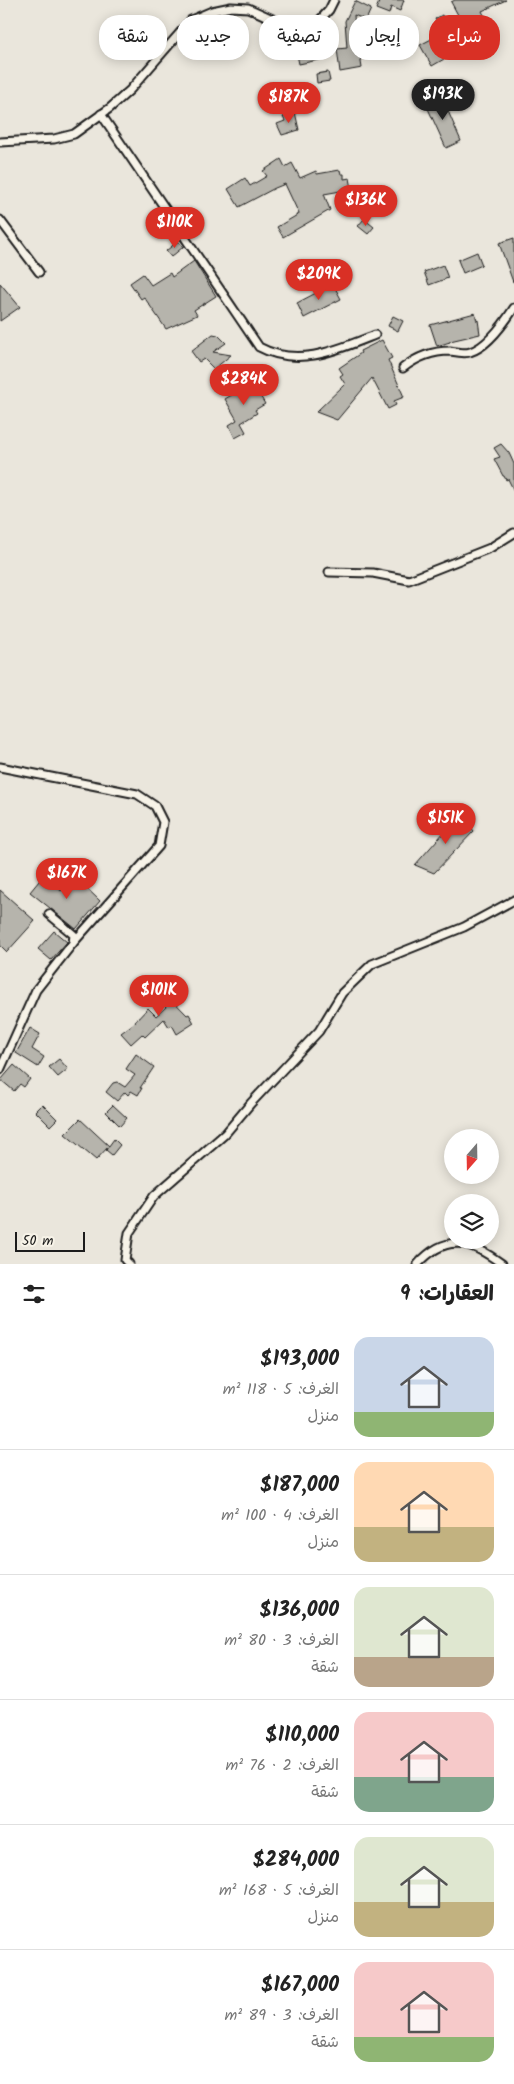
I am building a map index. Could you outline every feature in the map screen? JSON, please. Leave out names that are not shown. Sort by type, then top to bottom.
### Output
[{"type":"street","points":[[0,142],[64,138],[74,134],[130,90],[191,20],[212,11],[231,7],[248,8],[277,21],[309,25],[319,21],[329,10],[334,0]]},
{"type":"street","points":[[101,114],[259,347],[282,356],[308,358],[335,351],[374,335]]},
{"type":"street","points":[[0,220],[39,272]]},
{"type":"street","points":[[403,368],[415,358],[430,353],[441,351],[469,353],[499,329],[514,308]]},
{"type":"street","points":[[328,572],[374,573],[409,580],[490,548],[514,533]]},
{"type":"street","points":[[0,767],[137,794],[154,806],[163,822],[159,846],[73,943],[36,990],[0,1070]]},
{"type":"street","points":[[129,1264],[125,1260],[129,1234],[154,1196],[225,1134],[251,1102],[319,1031],[342,993],[372,964],[464,927],[514,900]]},
{"type":"street","points":[[49,914],[74,935],[73,943]]},
{"type":"street","points":[[418,1264],[442,1246],[453,1242],[467,1243],[481,1249],[502,1264]]},
{"type":"building","points":[[374,0],[404,0],[400,11],[391,7],[389,14],[376,9],[379,2]]},
{"type":"building","points":[[455,0],[506,0],[482,11],[484,15],[458,15],[451,2]]},
{"type":"building","points":[[355,1],[371,9],[368,15],[349,15],[349,60],[361,60],[362,68],[340,72],[339,49],[347,48],[345,21]]},
{"type":"building","points":[[429,40],[429,60],[442,60],[432,66],[420,45]]},
{"type":"building","points":[[298,60],[318,60],[299,64]]},
{"type":"building","points":[[328,72],[330,81],[317,83],[316,74]]},
{"type":"building","points":[[441,95],[461,141],[446,148],[425,102]]},
{"type":"building","points":[[295,112],[299,130],[282,135],[277,124],[285,121],[283,117]]},
{"type":"building","points":[[281,159],[285,167],[292,163],[300,178],[316,171],[317,174],[340,170],[341,174],[344,174],[344,179],[350,178],[352,189],[324,194],[330,210],[283,237],[277,227],[299,214],[285,184],[239,207],[228,189],[245,178],[250,186],[267,176],[263,171]]},
{"type":"building","points":[[364,219],[374,227],[368,234],[358,226]]},
{"type":"building","points":[[514,238],[514,282],[513,282],[499,243]]},
{"type":"building","points":[[178,241],[183,247],[171,257],[166,251]]},
{"type":"building","points":[[477,252],[482,265],[463,273],[458,260]]},
{"type":"building","points":[[194,261],[216,296],[194,310],[197,315],[166,329],[144,297],[141,299],[130,283],[143,274],[151,285],[170,273],[172,277]]},
{"type":"building","points":[[443,265],[448,278],[429,285],[424,272]]},
{"type":"building","points":[[0,283],[20,307],[0,321]]},
{"type":"building","points":[[333,284],[341,299],[304,318],[297,303]]},
{"type":"building","points":[[475,313],[480,334],[437,346],[430,325]]},
{"type":"building","points":[[393,316],[403,321],[398,331],[388,326]]},
{"type":"building","points":[[213,334],[218,335],[226,343],[213,352],[231,355],[214,369],[204,359],[199,362],[191,351]]},
{"type":"building","points":[[382,340],[392,358],[388,360],[404,397],[394,401],[396,405],[388,409],[372,378],[337,420],[316,412],[345,384],[340,376],[343,374],[339,368],[361,353],[360,351]]},
{"type":"building","points":[[238,381],[258,385],[262,391],[259,394],[265,404],[255,410],[257,413],[241,423],[246,432],[235,438],[229,425],[237,420],[225,399],[243,388]]},
{"type":"building","points":[[501,444],[509,453],[514,464],[514,491],[494,459],[500,457],[494,448]]},
{"type":"building","points":[[460,814],[474,831],[434,873],[415,865]]},
{"type":"building","points":[[44,875],[61,891],[74,876],[100,901],[76,929],[30,892]]},
{"type":"building","points":[[0,890],[35,921],[7,952],[0,945]]},
{"type":"building","points":[[54,931],[67,942],[51,960],[38,949]]},
{"type":"building","points":[[157,984],[187,1015],[189,1014],[194,1023],[177,1034],[172,1025],[169,1027],[164,1019],[145,1037],[142,1034],[131,1044],[121,1033],[133,1024],[148,1008],[156,1016],[166,1007],[156,995],[150,1001],[145,995]]},
{"type":"building","points":[[30,1028],[40,1034],[32,1049],[44,1057],[38,1067],[16,1053]]},
{"type":"building","points":[[136,1054],[154,1067],[140,1088],[142,1088],[138,1095],[131,1091],[128,1095],[125,1092],[117,1101],[106,1092],[113,1083],[117,1082],[125,1087],[135,1075],[126,1069]]},
{"type":"building","points":[[59,1059],[68,1069],[58,1077],[49,1067]]},
{"type":"building","points":[[14,1065],[30,1079],[24,1087],[20,1084],[14,1091],[1,1080]]},
{"type":"building","points":[[42,1104],[57,1119],[50,1126],[35,1111]]},
{"type":"building","points":[[113,1105],[127,1118],[120,1126],[106,1112]]},
{"type":"building","points":[[80,1119],[109,1146],[96,1160],[65,1134]]},
{"type":"building","points":[[114,1139],[120,1145],[112,1155],[106,1150]]}]
